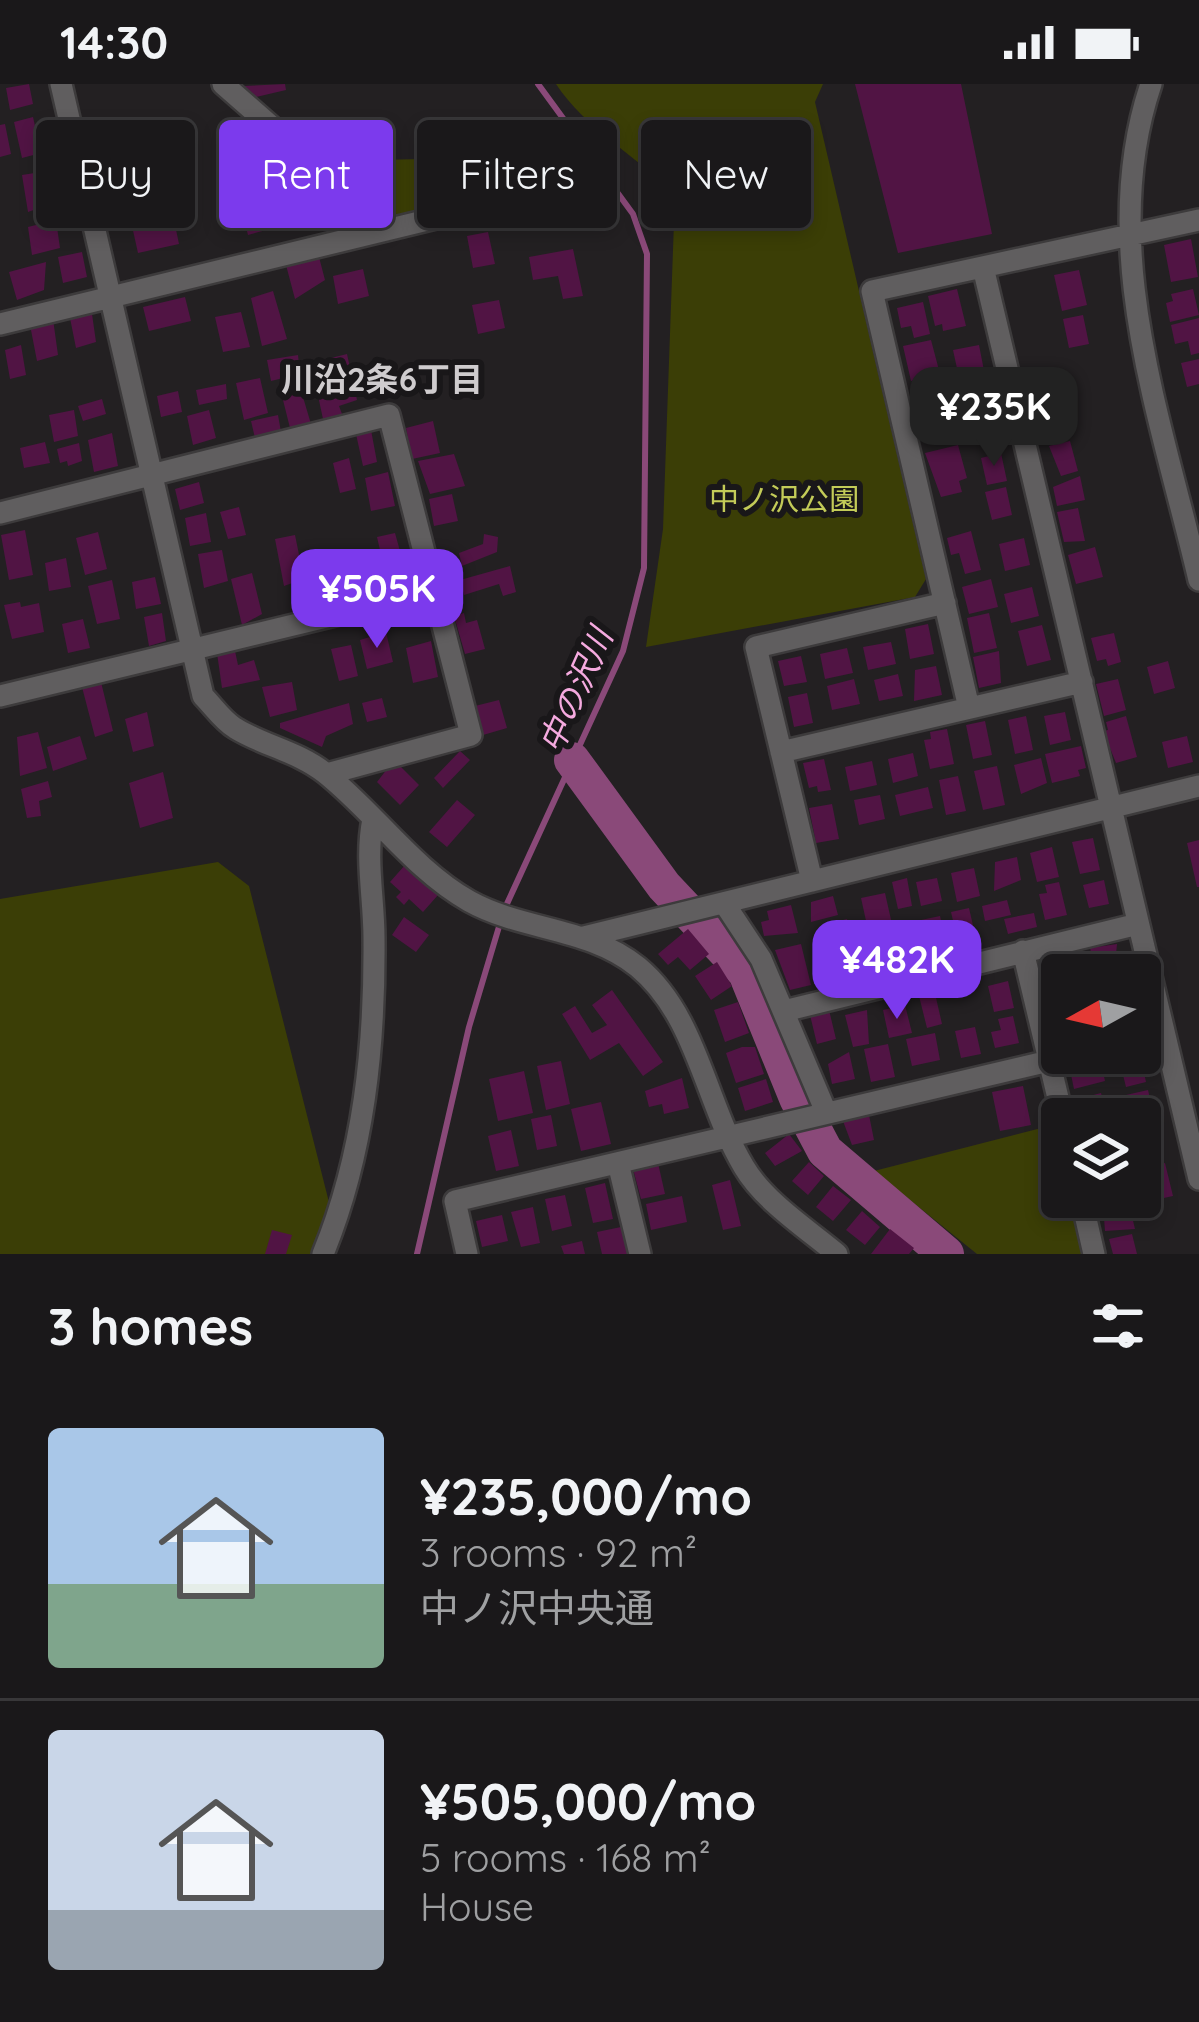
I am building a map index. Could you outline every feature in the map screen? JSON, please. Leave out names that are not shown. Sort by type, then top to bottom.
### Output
[{"type":"street","points":[[61,84],[202,696],[234,728],[298,754],[326,774],[466,899],[510,919],[607,946],[663,990],[680,1016],[746,1172],[837,1254]]},
{"type":"street","points":[[223,84],[264,120]]},
{"type":"street","points":[[1151,84],[1139,119],[1128,236],[1138,314],[1199,580]]},
{"type":"street","points":[[969,707],[872,291],[1199,220]]},
{"type":"street","points":[[0,324],[417,222]]},
{"type":"street","points":[[983,267],[1199,1179]]},
{"type":"street","points":[[0,513],[154,478],[388,415],[471,734],[326,774]]},
{"type":"street","points":[[0,696],[434,591]]},
{"type":"street","points":[[812,881],[756,647],[945,603]]},
{"type":"street","points":[[781,752],[1082,682]]},
{"type":"street","points":[[583,937],[1199,786]]},
{"type":"street","points":[[323,1254],[350,1190],[365,1102],[374,939],[368,843],[373,819]]},
{"type":"street","points":[[717,905],[760,959],[784,1011],[814,1114]]},
{"type":"street","points":[[784,1011],[1138,924]]},
{"type":"street","points":[[1023,951],[1041,1027]]},
{"type":"street","points":[[467,1254],[455,1202],[1041,1063]]},
{"type":"street","points":[[618,1163],[640,1254]]},
{"type":"street","points":[[1086,1218],[1094,1254]]},
{"type":"green space","name":"中ノ沢公園","points":[[556,84],[823,84],[815,102],[926,579],[915,597],[646,647],[663,529],[674,228],[811,228],[811,120],[641,120],[641,166],[617,146],[617,120],[588,120]]},
{"type":"green space","points":[[417,159],[417,210],[394,216],[393,212],[393,160]]},
{"type":"green space","points":[[218,862],[249,886],[334,1222],[333,1254],[0,1254],[0,899]]},
{"type":"green space","points":[[1041,1128],[1041,1218],[1074,1218],[1083,1254],[977,1254],[874,1171]]},
{"type":"building","points":[[29,84],[33,104],[10,110],[6,88]]},
{"type":"building","points":[[285,84],[286,90],[247,99],[243,86]]},
{"type":"building","points":[[855,84],[961,84],[992,234],[898,253]]},
{"type":"building","points":[[33,117],[36,154],[22,158],[14,122]]},
{"type":"building","points":[[5,124],[11,154],[0,157],[0,125]]},
{"type":"building","points":[[36,173],[36,209],[28,212],[22,175]]},
{"type":"building","points":[[28,227],[57,228],[60,248],[32,255]]},
{"type":"building","points":[[132,228],[176,228],[179,244],[138,253]]},
{"type":"building","points":[[488,232],[495,264],[473,268],[467,236]]},
{"type":"building","points":[[1191,239],[1198,277],[1171,282],[1164,245]]},
{"type":"building","points":[[573,249],[583,296],[563,299],[558,276],[533,280],[529,257]]},
{"type":"building","points":[[82,252],[87,277],[63,283],[58,257]]},
{"type":"building","points":[[319,257],[325,280],[295,299],[286,265]]},
{"type":"building","points":[[46,262],[44,290],[17,300],[9,272]]},
{"type":"building","points":[[363,269],[369,296],[338,304],[333,276]]},
{"type":"building","points":[[1079,270],[1087,305],[1062,311],[1054,275]]},
{"type":"building","points":[[957,289],[966,326],[943,331],[942,324],[935,326],[928,296]]},
{"type":"building","points":[[1193,289],[1199,315],[1170,322],[1166,303],[1173,301],[1171,294]]},
{"type":"building","points":[[273,291],[287,339],[262,346],[251,298]]},
{"type":"building","points":[[185,297],[191,321],[149,331],[143,307]]},
{"type":"building","points":[[499,300],[505,328],[478,334],[472,305]]},
{"type":"building","points":[[923,302],[930,334],[914,338],[911,326],[901,328],[897,308]]},
{"type":"building","points":[[241,312],[250,347],[223,352],[215,317]]},
{"type":"building","points":[[92,314],[96,342],[76,348],[70,318]]},
{"type":"building","points":[[1083,315],[1089,344],[1069,348],[1063,319]]},
{"type":"building","points":[[1199,318],[1199,353],[1191,355],[1188,341],[1175,344],[1171,325]]},
{"type":"building","points":[[53,319],[58,355],[37,361],[30,325]]},
{"type":"building","points":[[931,340],[940,374],[911,381],[903,346]]},
{"type":"building","points":[[21,345],[26,375],[10,379],[5,350]]},
{"type":"building","points":[[979,345],[988,391],[963,396],[953,350]]},
{"type":"building","points":[[347,354],[357,400],[339,406],[342,414],[323,419],[311,363]]},
{"type":"building","points":[[298,355],[300,374],[271,381],[267,360]]},
{"type":"building","points":[[1199,359],[1199,384],[1187,387],[1181,363]]},
{"type":"building","points":[[1046,369],[1055,401],[1032,407],[1024,375]]},
{"type":"building","points":[[260,378],[268,413],[244,420],[236,383]]},
{"type":"building","points":[[939,383],[944,402],[916,409],[911,390]]},
{"type":"building","points":[[226,384],[227,399],[199,405],[196,390]]},
{"type":"building","points":[[300,387],[311,424],[290,428],[281,392]]},
{"type":"building","points":[[178,391],[182,412],[161,417],[157,396]]},
{"type":"building","points":[[102,399],[106,414],[83,421],[78,406]]},
{"type":"building","points":[[991,402],[997,430],[970,436],[964,407]]},
{"type":"building","points":[[1061,405],[1068,436],[1053,439],[1052,433],[1038,433],[1035,418],[1043,416],[1041,409]]},
{"type":"building","points":[[942,406],[948,435],[928,439],[922,411]]},
{"type":"building","points":[[74,410],[78,436],[54,442],[49,415]]},
{"type":"building","points":[[209,410],[216,438],[193,445],[187,416]]},
{"type":"building","points":[[278,415],[281,432],[255,438],[251,421]]},
{"type":"building","points":[[433,421],[440,453],[412,459],[406,428]]},
{"type":"building","points":[[371,430],[377,462],[363,466],[356,434]]},
{"type":"building","points":[[112,433],[118,466],[94,472],[88,440]]},
{"type":"building","points":[[1070,441],[1078,471],[1061,476],[1049,446]]},
{"type":"building","points":[[45,442],[50,463],[24,468],[20,448]]},
{"type":"building","points":[[79,443],[82,461],[68,466],[67,461],[60,463],[57,449]]},
{"type":"building","points":[[958,445],[967,478],[959,481],[962,492],[941,497],[925,453]]},
{"type":"building","points":[[1001,453],[1007,481],[987,485],[981,458]]},
{"type":"building","points":[[454,454],[465,486],[430,494],[418,461]]},
{"type":"building","points":[[349,458],[356,489],[340,493],[333,463]]},
{"type":"building","points":[[388,472],[395,506],[371,511],[365,478]]},
{"type":"building","points":[[1080,476],[1085,500],[1057,506],[1053,487]]},
{"type":"building","points":[[199,482],[204,503],[180,510],[175,489]]},
{"type":"building","points":[[1006,487],[1012,515],[992,520],[985,492]]},
{"type":"building","points":[[452,494],[458,521],[434,526],[429,499]]},
{"type":"building","points":[[239,507],[246,535],[228,539],[220,512]]},
{"type":"building","points":[[1078,508],[1085,541],[1064,542],[1057,512]]},
{"type":"building","points":[[206,513],[211,542],[190,546],[185,518]]},
{"type":"building","points":[[25,530],[33,575],[9,580],[1,535]]},
{"type":"building","points":[[971,531],[981,570],[965,574],[959,553],[951,555],[947,538]]},
{"type":"building","points":[[98,532],[107,569],[85,575],[76,538]]},
{"type":"building","points":[[395,533],[405,569],[385,572],[377,537]]},
{"type":"building","points":[[484,534],[498,537],[497,552],[462,566],[459,553],[483,544]]},
{"type":"building","points":[[295,535],[304,579],[284,586],[275,539]]},
{"type":"building","points":[[1024,538],[1030,565],[1005,571],[999,544]]},
{"type":"building","points":[[1095,547],[1103,577],[1076,584],[1068,555]]},
{"type":"building","points":[[222,550],[228,581],[204,588],[198,554]]},
{"type":"building","points":[[364,552],[370,579],[355,582],[349,557]]},
{"type":"building","points":[[332,554],[342,593],[318,598],[309,558]]},
{"type":"building","points":[[66,558],[71,587],[49,591],[45,563]]},
{"type":"building","points":[[510,566],[516,592],[503,596],[499,584],[464,595],[460,580]]},
{"type":"building","points":[[252,573],[262,614],[242,625],[231,579]]},
{"type":"building","points":[[155,577],[161,604],[136,609],[132,582]]},
{"type":"building","points":[[991,579],[998,607],[969,614],[962,587]]},
{"type":"building","points":[[112,580],[120,619],[97,624],[88,586]]},
{"type":"building","points":[[1032,587],[1039,616],[1011,623],[1004,594]]},
{"type":"building","points":[[20,602],[21,607],[39,603],[44,632],[12,639],[4,605]]},
{"type":"building","points":[[162,613],[166,641],[149,646],[144,617]]},
{"type":"building","points":[[464,613],[466,623],[477,620],[485,649],[465,654],[454,616]]},
{"type":"building","points":[[989,613],[997,648],[974,653],[967,618]]},
{"type":"building","points":[[83,619],[90,648],[68,653],[62,624]]},
{"type":"building","points":[[928,624],[934,654],[910,659],[905,629]]},
{"type":"building","points":[[1042,625],[1051,660],[1027,666],[1018,631]]},
{"type":"building","points":[[386,632],[393,662],[367,669],[360,640]]},
{"type":"building","points":[[1114,633],[1121,662],[1108,666],[1106,659],[1097,661],[1091,638]]},
{"type":"building","points":[[431,641],[438,677],[413,683],[406,648]]},
{"type":"building","points":[[891,642],[896,664],[868,670],[863,647]]},
{"type":"building","points":[[351,645],[358,676],[339,681],[331,649]]},
{"type":"building","points":[[847,648],[853,673],[825,679],[820,654]]},
{"type":"building","points":[[235,651],[238,665],[254,660],[260,680],[222,688],[217,653]]},
{"type":"building","points":[[999,651],[1001,683],[979,688],[973,657]]},
{"type":"building","points":[[801,656],[807,682],[784,686],[778,661]]},
{"type":"building","points":[[1168,661],[1175,688],[1154,694],[1147,667]]},
{"type":"building","points":[[936,666],[942,695],[914,701],[915,670]]},
{"type":"building","points":[[898,674],[903,696],[879,701],[874,680]]},
{"type":"building","points":[[854,679],[860,704],[832,710],[827,686]]},
{"type":"building","points":[[1118,679],[1126,710],[1104,716],[1096,684]]},
{"type":"building","points":[[101,682],[113,731],[95,737],[82,687]]},
{"type":"building","points":[[292,682],[297,710],[270,717],[262,687]]},
{"type":"building","points":[[807,693],[813,723],[794,727],[788,697]]},
{"type":"building","points":[[382,698],[387,717],[367,722],[362,703]]},
{"type":"building","points":[[499,700],[507,728],[483,735],[475,706]]},
{"type":"building","points":[[349,703],[353,724],[326,736],[322,747],[280,728],[280,723]]},
{"type":"building","points":[[147,712],[154,746],[133,752],[125,719]]},
{"type":"building","points":[[1065,712],[1071,740],[1050,745],[1044,716]]},
{"type":"building","points":[[1026,716],[1033,750],[1015,754],[1008,720]]},
{"type":"building","points":[[1126,716],[1137,757],[1116,763],[1103,731],[1108,730],[1106,722]]},
{"type":"building","points":[[985,721],[992,755],[973,759],[966,725]]},
{"type":"building","points":[[947,729],[954,764],[930,769],[924,740],[931,739],[930,732]]},
{"type":"building","points":[[38,732],[47,768],[20,776],[17,737]]},
{"type":"building","points":[[80,736],[87,759],[53,771],[47,747]]},
{"type":"building","points":[[1187,736],[1193,762],[1168,768],[1162,742]]},
{"type":"building","points":[[1081,746],[1086,768],[1078,770],[1080,776],[1052,783],[1045,754]]},
{"type":"building","points":[[460,751],[470,760],[443,788],[434,778]]},
{"type":"building","points":[[913,753],[918,776],[893,783],[888,759]]},
{"type":"building","points":[[1041,758],[1047,783],[1021,794],[1014,765]]},
{"type":"building","points":[[824,759],[831,790],[818,792],[817,786],[809,788],[803,763]]},
{"type":"building","points":[[394,760],[419,785],[400,805],[377,782]]},
{"type":"building","points":[[872,761],[877,785],[850,791],[845,767]]},
{"type":"building","points":[[997,766],[1005,805],[983,810],[974,771]]},
{"type":"building","points":[[163,772],[173,818],[140,828],[129,783]]},
{"type":"building","points":[[958,776],[966,811],[946,815],[939,780]]},
{"type":"building","points":[[48,781],[52,797],[39,801],[41,816],[27,818],[21,789]]},
{"type":"building","points":[[928,787],[933,808],[900,816],[895,795]]},
{"type":"building","points":[[880,795],[885,819],[859,825],[854,800]]},
{"type":"building","points":[[457,800],[475,815],[447,847],[429,832]]},
{"type":"building","points":[[832,804],[839,839],[816,843],[809,808]]},
{"type":"building","points":[[1093,838],[1100,870],[1080,874],[1072,842]]},
{"type":"building","points":[[1199,840],[1199,887],[1197,887],[1187,843]]},
{"type":"building","points":[[1052,847],[1059,877],[1037,882],[1030,853]]},
{"type":"building","points":[[1017,857],[1021,880],[994,891],[995,862]]},
{"type":"building","points":[[405,865],[438,895],[423,912],[409,899],[404,905],[396,897],[401,892],[390,882]]},
{"type":"building","points":[[974,868],[980,896],[957,902],[951,873]]},
{"type":"building","points":[[907,878],[912,906],[898,909],[892,882]]},
{"type":"building","points":[[937,878],[942,901],[921,906],[916,882]]},
{"type":"building","points":[[1104,880],[1109,904],[1089,908],[1083,885]]},
{"type":"building","points":[[1059,882],[1067,915],[1045,920],[1039,894],[1047,893],[1045,885]]},
{"type":"building","points":[[885,893],[894,933],[870,939],[861,898]]},
{"type":"building","points":[[833,896],[838,915],[811,922],[811,902]]},
{"type":"building","points":[[1007,900],[1011,915],[985,921],[982,906]]},
{"type":"building","points":[[791,905],[798,933],[764,936],[761,922],[769,920],[767,911]]},
{"type":"building","points":[[969,908],[975,934],[957,938],[951,912]]},
{"type":"building","points":[[1034,913],[1037,927],[1008,934],[1004,919]]},
{"type":"building","points":[[940,916],[946,941],[927,946],[921,920]]},
{"type":"building","points":[[404,917],[429,935],[416,952],[392,935]]},
{"type":"building","points":[[847,919],[852,940],[828,946],[823,925]]},
{"type":"building","points":[[688,929],[709,954],[690,970],[678,957],[668,965],[658,954]]},
{"type":"building","points":[[801,944],[811,985],[790,990],[775,950]]},
{"type":"building","points":[[1117,944],[1116,954],[1091,954],[1090,948]]},
{"type":"building","points":[[849,946],[855,972],[839,976],[828,952]]},
{"type":"building","points":[[717,962],[732,986],[711,1000],[695,976]]},
{"type":"building","points":[[1008,981],[1014,1008],[994,1012],[988,986]]},
{"type":"building","points":[[934,989],[942,1024],[927,1028],[918,992]]},
{"type":"building","points":[[612,990],[663,1062],[643,1076],[619,1043],[590,1060],[562,1014],[575,1006],[592,1033],[607,1025],[592,1005]]},
{"type":"building","points":[[738,1002],[749,1033],[725,1042],[714,1010]]},
{"type":"building","points":[[905,1005],[912,1033],[889,1038],[883,1010]]},
{"type":"building","points":[[829,1010],[836,1039],[817,1044],[810,1015]]},
{"type":"building","points":[[867,1010],[869,1044],[853,1047],[845,1015]]},
{"type":"building","points":[[1013,1016],[1019,1043],[995,1048],[991,1032],[1001,1030],[998,1019]]},
{"type":"building","points":[[975,1027],[981,1054],[961,1058],[955,1031]]},
{"type":"building","points":[[935,1033],[940,1060],[912,1066],[906,1039]]},
{"type":"building","points":[[888,1044],[895,1077],[871,1082],[864,1049]]},
{"type":"building","points":[[755,1047],[764,1074],[736,1083],[726,1053]]},
{"type":"building","points":[[849,1052],[855,1079],[832,1084],[828,1064]]},
{"type":"building","points":[[561,1061],[570,1104],[546,1110],[537,1066]]},
{"type":"building","points":[[524,1071],[533,1113],[498,1121],[489,1079]]},
{"type":"building","points":[[1071,1074],[1103,1074],[1105,1081],[1074,1089]]},
{"type":"building","points":[[1123,1074],[1144,1074],[1146,1082],[1126,1087]]},
{"type":"building","points":[[682,1078],[689,1108],[664,1114],[662,1104],[649,1107],[645,1091]]},
{"type":"building","points":[[766,1079],[773,1102],[745,1111],[738,1088]]},
{"type":"building","points":[[1023,1086],[1031,1125],[1000,1131],[992,1092]]},
{"type":"building","points":[[1148,1090],[1150,1098],[1127,1098]]},
{"type":"building","points":[[601,1102],[611,1144],[581,1151],[571,1109]]},
{"type":"building","points":[[551,1115],[557,1146],[537,1150],[531,1119]]},
{"type":"building","points":[[869,1115],[874,1140],[852,1145],[843,1121]]},
{"type":"building","points":[[511,1130],[519,1166],[496,1171],[488,1136]]},
{"type":"building","points":[[789,1134],[802,1151],[775,1166],[765,1153]]},
{"type":"building","points":[[809,1162],[824,1176],[808,1195],[792,1181]]},
{"type":"building","points":[[658,1163],[665,1194],[641,1199],[633,1169]]},
{"type":"building","points":[[1165,1163],[1173,1196],[1161,1199],[1161,1164]]},
{"type":"building","points":[[730,1180],[741,1226],[723,1230],[712,1185]]},
{"type":"building","points":[[605,1183],[613,1219],[593,1223],[585,1188]]},
{"type":"building","points":[[833,1186],[851,1200],[833,1221],[816,1207]]},
{"type":"building","points":[[565,1195],[572,1226],[552,1231],[545,1199]]},
{"type":"building","points":[[682,1196],[687,1222],[651,1230],[646,1204]]},
{"type":"building","points":[[533,1207],[540,1243],[521,1247],[511,1212]]},
{"type":"building","points":[[862,1211],[880,1227],[865,1245],[846,1230]]},
{"type":"building","points":[[502,1215],[508,1241],[482,1247],[476,1221]]},
{"type":"building","points":[[1104,1218],[1132,1218],[1135,1229],[1105,1231]]},
{"type":"building","points":[[621,1227],[628,1254],[602,1254],[597,1232]]},
{"type":"building","points":[[890,1229],[914,1248],[909,1254],[871,1254]]},
{"type":"building","points":[[272,1230],[292,1235],[286,1254],[265,1254]]},
{"type":"building","points":[[1132,1234],[1137,1254],[1113,1254],[1109,1239]]},
{"type":"building","points":[[582,1241],[585,1254],[564,1254],[561,1246]]},
{"type":"waterway","name":"中の沢川","points":[[505,908],[623,651],[644,568],[647,254],[633,214],[538,84]]},
{"type":"waterway","points":[[572,760],[664,886],[746,973],[797,1098],[825,1151],[946,1254]]},
{"type":"waterway","name":"中の沢川","points":[[417,1254],[469,1027],[501,920]]},
{"type":"district","name":"川沿2条6丁目","points":[[382,378]]}]
